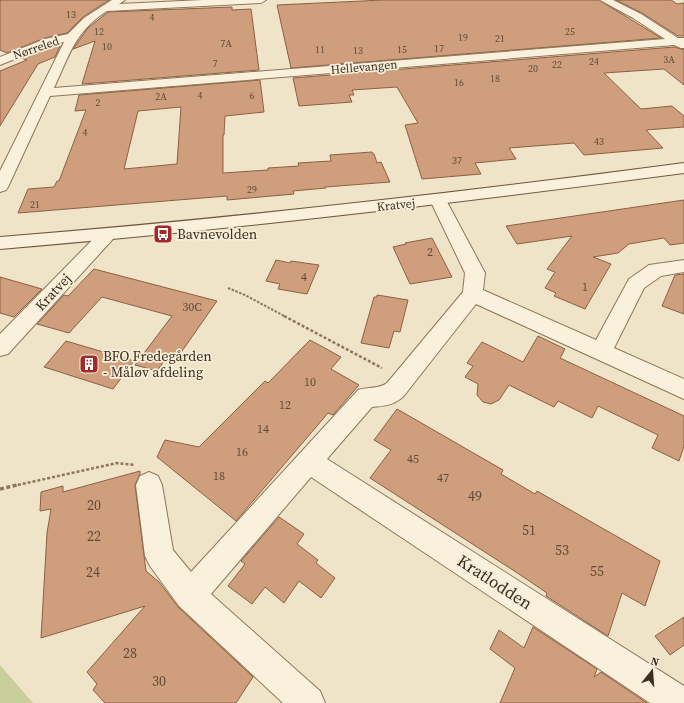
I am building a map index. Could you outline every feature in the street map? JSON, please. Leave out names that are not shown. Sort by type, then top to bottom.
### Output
[{"type":"street","points":[[0,187],[72,37],[81,25],[104,8],[120,0]]},
{"type":"street","points":[[104,8],[261,0]]},
{"type":"street","points":[[605,0],[637,16],[682,43]]},
{"type":"street","name":"Nørreled","points":[[0,61],[49,41],[72,37]]},
{"type":"street","name":"Hellevangen","points":[[44,93],[682,43]]},
{"type":"street","name":"Kratvej","points":[[0,243],[107,235],[438,200],[684,168]]},
{"type":"street","points":[[190,595],[366,398],[387,396],[395,390],[473,294],[475,273],[438,200]]},
{"type":"street","name":"Kratvej","points":[[0,348],[107,235]]},
{"type":"street","points":[[601,352],[636,284],[656,270],[684,266]]},
{"type":"street","points":[[473,294],[684,389]]},
{"type":"street","name":"Kratlodden","points":[[310,462],[680,703]]},
{"type":"street","points":[[150,485],[160,556],[190,595],[308,703]]},
{"type":"path","points":[[228,288],[245,295],[403,380]]},
{"type":"path","points":[[0,490],[117,463],[134,464],[144,468],[150,485]]},
{"type":"green space","points":[[0,665],[33,703],[0,703]]},
{"type":"building","points":[[0,0],[109,0],[83,17],[67,33],[45,38],[7,53],[0,50]]},
{"type":"building","points":[[383,0],[599,0],[661,38],[291,68],[277,5]]},
{"type":"building","points":[[616,0],[671,0],[677,4],[684,3],[684,36],[678,36],[642,13]]},
{"type":"building","points":[[232,7],[232,10],[251,9],[259,70],[82,84],[95,41],[73,49],[88,28],[108,12]]},
{"type":"building","points":[[61,44],[55,57],[38,64],[0,126],[0,71],[27,60],[21,58],[52,45]]},
{"type":"building","points":[[674,47],[684,50],[684,85],[664,69],[604,73],[641,109],[672,106],[684,116],[684,127],[646,130],[663,148],[584,155],[574,143],[509,148],[516,159],[475,163],[481,174],[422,179],[405,125],[418,123],[397,87],[352,90],[354,95],[349,95],[352,102],[299,106],[293,78]]},
{"type":"building","points":[[260,80],[264,112],[225,116],[223,135],[223,173],[299,166],[298,163],[331,161],[330,155],[372,152],[377,163],[381,162],[390,182],[325,187],[326,188],[293,191],[294,194],[227,200],[227,196],[18,213],[28,189],[54,187],[57,181],[59,181],[86,110],[75,111],[79,95]],"holes":[[[181,107],[177,164],[124,169],[138,111]]]},
{"type":"building","points":[[684,200],[684,243],[670,245],[664,238],[629,244],[618,253],[593,257],[611,264],[585,309],[554,296],[556,293],[545,288],[555,272],[547,269],[572,236],[517,244],[506,226]]},
{"type":"building","points":[[432,238],[452,277],[410,284],[393,247]]},
{"type":"building","points":[[276,260],[290,263],[291,261],[319,265],[307,294],[278,289],[280,284],[266,281]]},
{"type":"building","points":[[94,269],[217,301],[173,364],[164,361],[157,371],[135,365],[172,316],[102,297],[69,333],[37,324],[64,295],[68,296]]},
{"type":"building","points":[[684,274],[684,314],[662,306],[675,275]]},
{"type":"building","points":[[0,277],[42,289],[14,317],[0,313]]},
{"type":"building","points":[[377,295],[408,300],[400,332],[394,331],[389,348],[361,343],[374,297],[377,297]]},
{"type":"building","points":[[538,336],[565,349],[560,358],[684,416],[684,446],[679,461],[652,448],[658,435],[598,406],[592,418],[558,401],[554,407],[509,385],[499,400],[491,404],[483,402],[477,395],[478,384],[465,377],[473,366],[467,363],[482,342],[523,362]]},
{"type":"building","points":[[310,340],[341,357],[331,369],[359,385],[333,415],[328,413],[236,521],[157,457],[165,440],[199,447],[265,381],[268,383]]},
{"type":"building","name":"BFO Fredegården - Måløv afdeling","points":[[66,341],[134,361],[113,389],[44,367]]},
{"type":"building","points":[[397,409],[503,470],[501,474],[535,494],[537,491],[660,561],[645,606],[622,593],[608,636],[546,596],[547,593],[519,574],[370,478],[391,450],[374,440]]},
{"type":"building","points":[[140,471],[135,485],[146,571],[159,582],[178,607],[253,677],[236,703],[105,703],[93,690],[97,684],[87,672],[145,606],[41,638],[47,533],[51,509],[40,511],[41,492],[63,486],[63,492]]},
{"type":"building","points":[[279,517],[304,534],[297,544],[318,560],[316,563],[335,578],[321,598],[299,581],[284,603],[265,587],[252,604],[228,586],[245,564],[241,561]]},
{"type":"building","points":[[684,617],[684,645],[670,655],[655,636]]},
{"type":"building","points":[[533,627],[597,669],[594,677],[601,672],[647,703],[500,703],[515,668],[490,649],[499,630],[524,648]]},
{"type":"place","name":"Bavnevolden","points":[[163,234]]},
{"type":"place","name":"BFO Fredegården - Måløv afdeling","points":[[89,364]]}]
